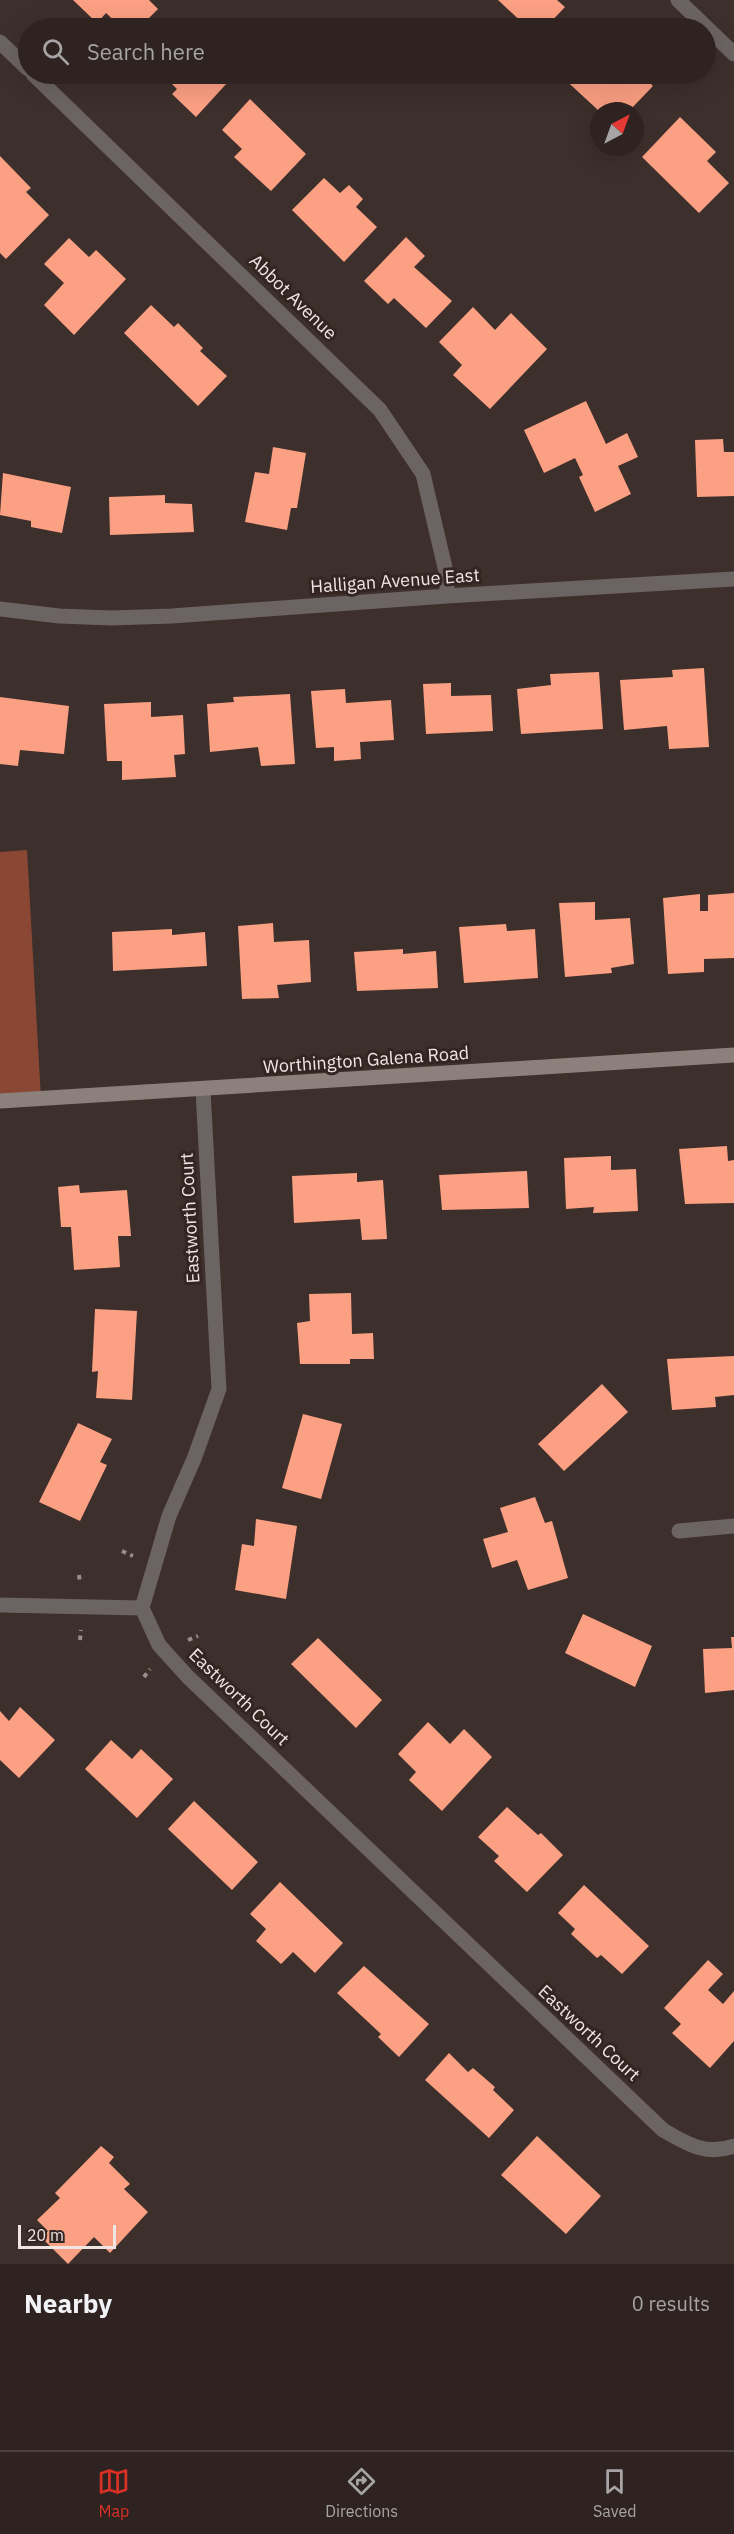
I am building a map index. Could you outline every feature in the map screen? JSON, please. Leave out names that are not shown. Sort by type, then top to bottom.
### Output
[{"type":"street","points":[[678,0],[697,18]]},
{"type":"street","points":[[716,37],[734,54]]},
{"type":"street","points":[[0,42],[18,59]]},
{"type":"street","name":"Abbot Avenue","points":[[43,84],[380,410],[423,474],[447,576],[447,596]]},
{"type":"street","name":"Halligan Avenue East","points":[[0,609],[59,616],[112,618],[172,616],[447,596],[734,579]]},
{"type":"street","name":"Worthington Galena Road","points":[[0,1101],[734,1055]]},
{"type":"street","name":"Eastworth Court","points":[[203,1090],[219,1389],[194,1459],[169,1516],[142,1608],[159,1645],[188,1677],[663,2130],[689,2145],[727,2148]]},
{"type":"street","points":[[679,1531],[734,1526]]},
{"type":"street","points":[[0,1605],[142,1608]]},
{"type":"path","points":[[122,1551],[134,1556]]},
{"type":"path","points":[[187,1641],[198,1636]]},
{"type":"shaded area","points":[[27,850],[41,1099],[0,1101],[0,852]]},
{"type":"building","points":[[73,0],[149,0],[158,9],[149,18],[111,18],[106,13],[102,18],[92,18]]},
{"type":"building","points":[[498,0],[557,0],[565,7],[555,18],[517,18]]},
{"type":"building","points":[[172,84],[226,84],[196,117],[172,94],[177,89]]},
{"type":"building","points":[[570,84],[651,84],[653,86],[638,102],[590,103]]},
{"type":"building","points":[[250,99],[306,154],[271,191],[234,157],[242,149],[222,130]]},
{"type":"building","points":[[680,117],[716,152],[707,161],[729,183],[699,213],[642,157]]},
{"type":"building","points":[[0,156],[31,188],[26,192],[49,215],[6,259],[0,253]]},
{"type":"building","points":[[324,178],[340,193],[349,185],[363,199],[356,207],[377,227],[344,262],[292,210]]},
{"type":"building","points":[[406,237],[425,256],[414,267],[452,301],[426,328],[394,298],[388,304],[364,281]]},
{"type":"building","points":[[69,238],[89,257],[96,250],[126,279],[74,335],[44,305],[64,283],[44,264]]},
{"type":"building","points":[[151,305],[174,327],[178,323],[203,348],[200,351],[227,376],[198,406],[124,333]]},
{"type":"building","points":[[473,307],[495,330],[511,313],[547,349],[490,409],[453,375],[462,365],[439,342]]},
{"type":"building","points":[[586,401],[606,444],[627,433],[638,457],[618,466],[631,494],[595,512],[579,477],[583,475],[575,458],[544,473],[524,430]]},
{"type":"building","points":[[723,439],[724,452],[734,452],[734,496],[697,497],[695,440]]},
{"type":"building","points":[[273,447],[306,453],[297,508],[291,508],[287,530],[245,522],[255,472],[269,474]]},
{"type":"building","points":[[3,473],[71,487],[62,533],[31,527],[31,521],[0,515]]},
{"type":"building","points":[[165,495],[165,503],[192,504],[194,532],[110,535],[109,497]]},
{"type":"building","points":[[704,668],[709,747],[669,749],[667,726],[624,730],[620,680],[673,677],[672,670]]},
{"type":"building","points":[[599,672],[603,729],[521,734],[517,689],[551,685],[550,674]]},
{"type":"building","points":[[451,683],[451,696],[491,695],[493,731],[426,734],[423,684]]},
{"type":"building","points":[[345,689],[346,703],[391,700],[394,740],[360,742],[361,759],[334,761],[334,747],[316,748],[311,691]]},
{"type":"building","points":[[290,694],[295,764],[261,766],[258,747],[210,752],[207,704],[234,702],[233,697]]},
{"type":"building","points":[[0,697],[69,706],[64,754],[20,750],[18,766],[0,764]]},
{"type":"building","points":[[151,702],[151,717],[183,715],[185,754],[174,755],[176,777],[122,780],[122,761],[107,761],[104,704]]},
{"type":"building","points":[[734,893],[734,958],[704,959],[704,972],[668,974],[663,898],[700,894],[700,911],[708,911],[708,895]]},
{"type":"building","points":[[595,902],[595,920],[630,918],[634,964],[611,968],[612,973],[565,977],[559,903]]},
{"type":"building","points":[[273,923],[274,942],[309,940],[311,982],[277,985],[279,998],[242,999],[238,926]]},
{"type":"building","points":[[506,924],[507,931],[535,929],[538,978],[464,983],[459,927]]},
{"type":"building","points":[[172,929],[172,935],[205,932],[207,966],[113,971],[112,932]]},
{"type":"building","points":[[403,949],[403,954],[436,951],[438,988],[357,991],[354,952]]},
{"type":"building","points":[[727,1146],[728,1161],[734,1160],[734,1203],[685,1204],[679,1149]]},
{"type":"building","points":[[611,1156],[611,1170],[636,1169],[638,1211],[593,1213],[594,1207],[566,1209],[564,1158]]},
{"type":"building","points":[[527,1171],[529,1208],[442,1210],[439,1175]]},
{"type":"building","points":[[357,1173],[357,1182],[383,1180],[387,1239],[362,1240],[360,1219],[294,1223],[292,1176]]},
{"type":"building","points":[[79,1185],[80,1193],[127,1190],[131,1236],[118,1236],[120,1267],[74,1270],[71,1227],[61,1227],[58,1187]]},
{"type":"building","points":[[351,1293],[352,1334],[373,1333],[374,1359],[350,1359],[350,1364],[300,1364],[297,1323],[310,1321],[309,1294]]},
{"type":"building","points":[[95,1309],[137,1311],[132,1400],[96,1398],[98,1371],[92,1372]]},
{"type":"building","points":[[734,1356],[734,1395],[715,1397],[716,1407],[672,1410],[667,1359]]},
{"type":"building","points":[[602,1384],[628,1412],[564,1471],[538,1444]]},
{"type":"building","points":[[303,1414],[342,1424],[321,1499],[282,1488]]},
{"type":"building","points":[[78,1423],[112,1439],[100,1462],[107,1465],[80,1521],[39,1502]]},
{"type":"building","points":[[535,1497],[545,1523],[552,1521],[568,1578],[528,1590],[517,1560],[492,1568],[483,1539],[508,1532],[500,1508]]},
{"type":"building","points":[[256,1519],[297,1526],[286,1599],[235,1590],[242,1544],[254,1546]]},
{"type":"building","points":[[583,1614],[652,1646],[635,1687],[565,1653]]},
{"type":"building","points":[[731,1637],[734,1637],[734,1690],[705,1693],[703,1649],[732,1648]]},
{"type":"building","points":[[318,1638],[382,1700],[356,1728],[291,1664]]},
{"type":"building","points":[[20,1707],[55,1740],[19,1778],[0,1760],[0,1711],[9,1721]]},
{"type":"building","points":[[428,1722],[450,1744],[464,1729],[492,1757],[442,1811],[409,1780],[416,1772],[398,1754]]},
{"type":"building","points":[[111,1740],[132,1759],[141,1749],[173,1779],[137,1818],[85,1769]]},
{"type":"building","points":[[194,1801],[258,1862],[232,1890],[168,1829]]},
{"type":"building","points":[[507,1807],[538,1835],[541,1833],[563,1855],[527,1892],[494,1861],[499,1856],[478,1837]]},
{"type":"building","points":[[280,1882],[343,1943],[315,1973],[293,1952],[281,1964],[256,1941],[266,1929],[250,1914]]},
{"type":"building","points":[[584,1885],[649,1946],[622,1974],[601,1955],[597,1958],[571,1934],[575,1929],[558,1913]]},
{"type":"building","points":[[708,1960],[723,1974],[708,1990],[723,2004],[734,1991],[734,2041],[710,2068],[672,2033],[681,2024],[664,2008]]},
{"type":"building","points":[[364,1966],[429,2024],[399,2057],[378,2037],[381,2034],[337,1993]]},
{"type":"building","points":[[449,2053],[468,2072],[473,2068],[495,2087],[493,2090],[514,2110],[489,2138],[425,2080]]},
{"type":"building","points":[[537,2136],[601,2196],[566,2234],[501,2175]]},
{"type":"building","points":[[101,2146],[114,2157],[109,2163],[130,2184],[124,2189],[148,2212],[110,2253],[94,2237],[68,2264],[42,2238],[48,2231],[37,2220],[60,2198],[55,2193]]}]
